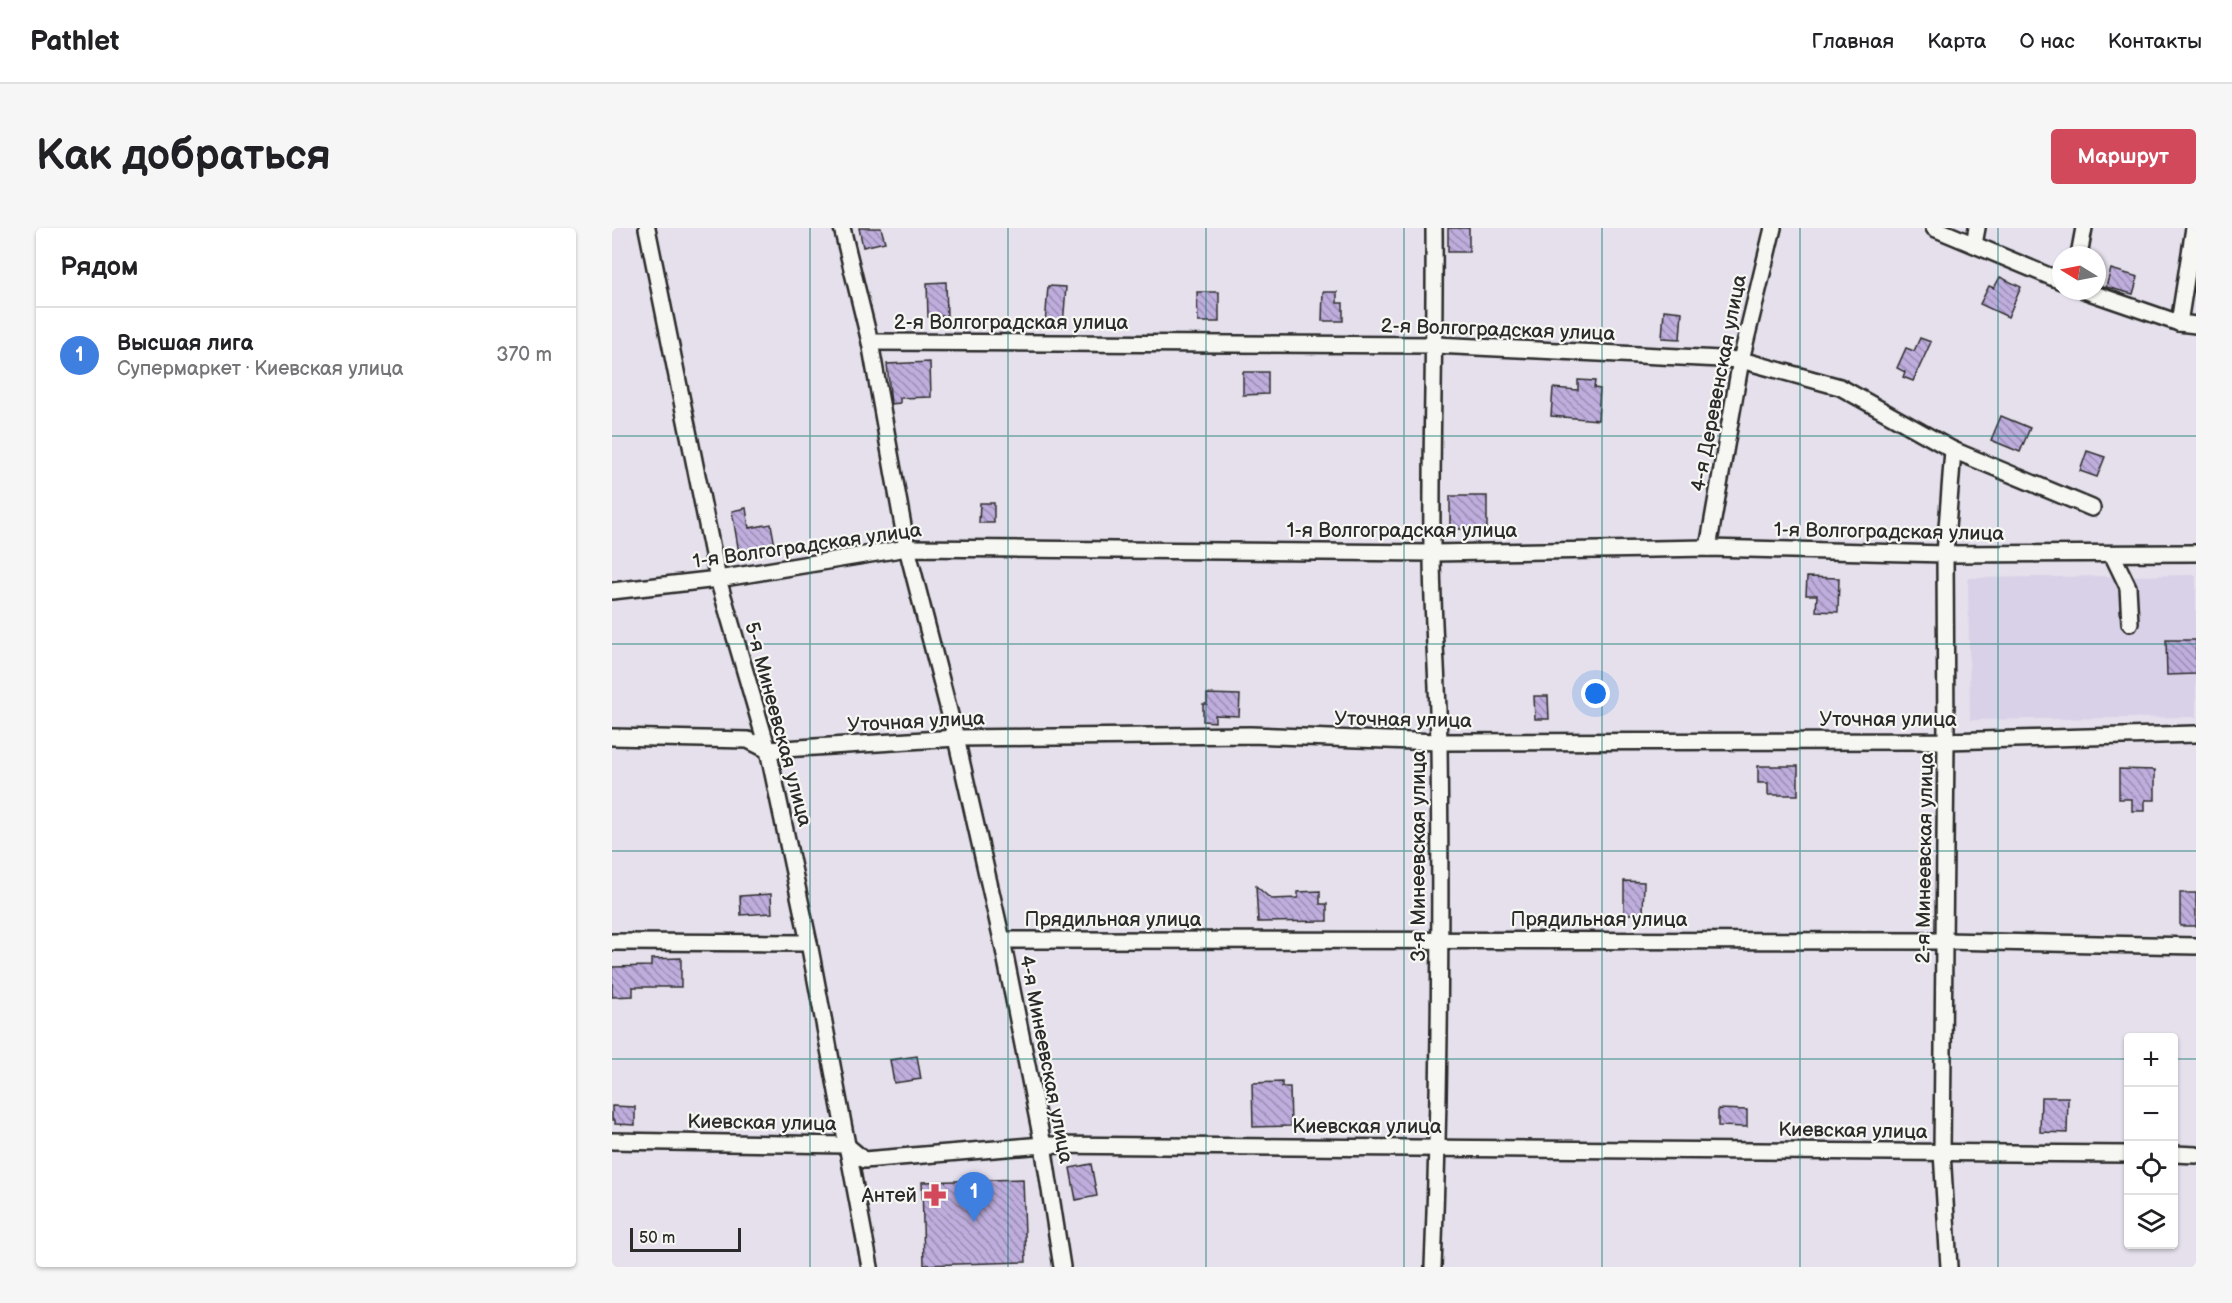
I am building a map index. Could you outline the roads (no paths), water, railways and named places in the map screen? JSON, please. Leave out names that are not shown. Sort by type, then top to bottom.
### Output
[{"type":"street","name":"5-я Минеевская улица","points":[[647,228],[718,579],[768,750],[808,943],[870,1267]]},
{"type":"street","name":"4-я Минеевская улица","points":[[842,228],[870,342],[907,548],[956,738],[1002,940],[1043,1145],[1062,1267]]},
{"type":"street","name":"3-я Минеевская улица","points":[[1433,1267],[1438,1147],[1440,939],[1439,742],[1432,553],[1434,228]]},
{"type":"street","name":"4-я Деревенская улица","points":[[1708,548],[1741,360],[1773,228]]},
{"type":"street","points":[[1934,228],[2052,277]]},
{"type":"street","points":[[1974,244],[1977,228]]},
{"type":"street","points":[[2081,246],[2084,228]]},
{"type":"street","points":[[2179,323],[2194,228]]},
{"type":"street","points":[[2106,298],[2179,323],[2196,325]]},
{"type":"street","name":"2-я Волгоградская улица","points":[[870,342],[1435,345],[1741,360],[1840,387],[1953,450],[2092,508]]},
{"type":"street","name":"2-я Минеевская улица","points":[[1949,1267],[1942,1152],[1946,554],[1953,450]]},
{"type":"street","name":"1-я Волгоградская улица","points":[[612,591],[718,579],[907,548],[1432,553],[1708,548],[1946,554],[2196,553]]},
{"type":"street","points":[[2112,554],[2128,587],[2130,623]]},
{"type":"street","name":"Уточная улица","points":[[612,737],[748,740],[768,750],[956,738],[1250,735],[1439,742],[1946,741],[2196,734]]},
{"type":"street","name":"Прядильная улица","points":[[1002,940],[1944,941],[2196,946]]},
{"type":"street","points":[[612,942],[808,943]]},
{"type":"street","name":"Киевская улица","points":[[612,1141],[846,1144],[864,1160],[1043,1145],[2124,1154]]},
{"type":"street","points":[[2178,1154],[2196,1155]]},
{"type":"place","name":"Антей","points":[[935,1195]]},
{"type":"place","name":"Высшая лига","points":[[974,1222]]}]
